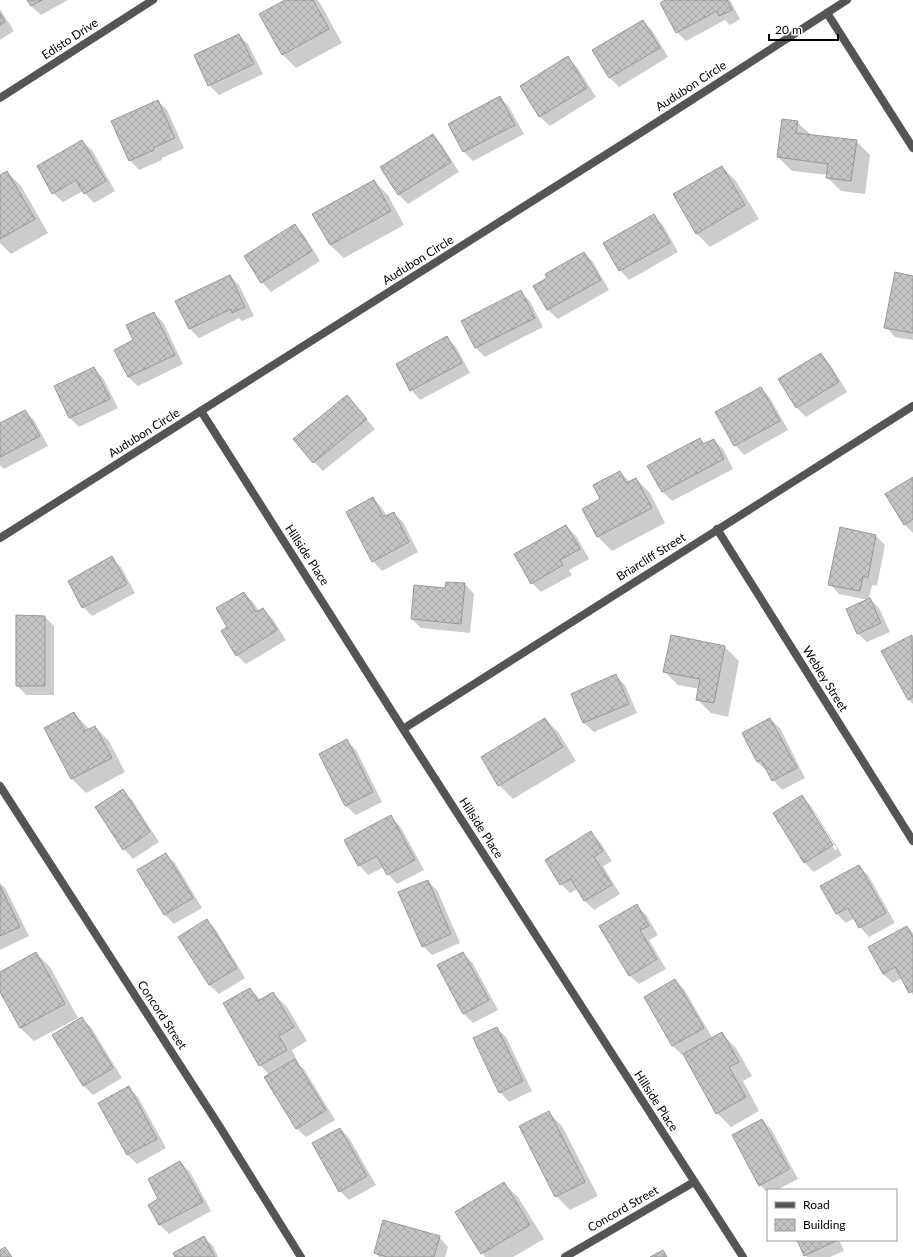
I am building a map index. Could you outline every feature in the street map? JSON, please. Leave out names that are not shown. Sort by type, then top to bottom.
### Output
[{"type":"street","name":"Edisto Drive","points":[[0,98],[153,0]]},
{"type":"street","name":"Audubon Circle","points":[[0,538],[635,137],[847,0]]},
{"type":"street","points":[[827,12],[913,148]]},
{"type":"street","name":"Briarcliff Street","points":[[403,729],[913,406]]},
{"type":"street","name":"Hillside Place","points":[[201,412],[743,1257]]},
{"type":"street","name":"Webley Street","points":[[717,530],[913,841]]},
{"type":"street","name":"Concord Street","points":[[0,786],[214,1118],[301,1257]]},
{"type":"street","name":"Concord Street","points":[[565,1257],[694,1182]]},
{"type":"building","points":[[27,0],[42,0],[31,6]]},
{"type":"building","points":[[285,0],[313,0],[329,29],[282,55],[259,14]]},
{"type":"building","points":[[665,0],[727,0],[732,10],[719,16],[717,11],[676,33],[660,3]]},
{"type":"building","points":[[0,13],[5,22],[0,25]]},
{"type":"building","points":[[643,20],[660,48],[609,78],[592,50]]},
{"type":"building","points":[[239,34],[254,64],[208,86],[194,55]]},
{"type":"building","points":[[568,56],[587,88],[539,117],[520,86]]},
{"type":"building","points":[[500,96],[515,125],[463,152],[448,124]]},
{"type":"building","points":[[158,100],[175,138],[153,148],[154,150],[129,161],[111,121]]},
{"type":"building","points":[[782,119],[798,121],[796,133],[857,140],[851,181],[826,178],[828,164],[777,157]]},
{"type":"building","points":[[433,134],[451,162],[398,195],[380,167]]},
{"type":"building","points":[[82,140],[106,181],[84,194],[76,180],[52,194],[37,166]]},
{"type":"building","points":[[722,166],[745,205],[696,234],[673,194]]},
{"type":"building","points":[[7,171],[35,219],[0,239],[0,175]]},
{"type":"building","points":[[374,180],[391,211],[330,245],[312,214]]},
{"type":"building","points":[[654,214],[670,243],[619,271],[603,243]]},
{"type":"building","points":[[295,224],[312,251],[261,283],[244,256]]},
{"type":"building","points":[[584,252],[601,280],[547,310],[533,286],[547,278],[545,274]]},
{"type":"building","points":[[895,272],[913,276],[913,333],[884,328]]},
{"type":"building","points":[[230,275],[245,307],[232,313],[231,309],[189,329],[175,301]]},
{"type":"building","points":[[521,290],[535,318],[475,348],[461,321]]},
{"type":"building","points":[[154,312],[175,355],[128,377],[114,350],[133,340],[126,325]]},
{"type":"building","points":[[447,336],[462,363],[410,391],[396,364]]},
{"type":"building","points":[[821,353],[839,382],[796,408],[778,379]]},
{"type":"building","points":[[94,367],[110,399],[69,418],[54,386]]},
{"type":"building","points":[[761,387],[780,421],[734,446],[715,412]]},
{"type":"building","points":[[347,395],[367,419],[313,463],[293,439]]},
{"type":"building","points":[[25,410],[40,436],[0,457],[0,423]]},
{"type":"building","points":[[700,438],[703,444],[714,439],[724,459],[662,492],[647,466]]},
{"type":"building","points":[[620,471],[626,483],[636,478],[652,508],[597,537],[582,509],[600,499],[593,485]]},
{"type":"building","points":[[913,477],[913,519],[904,525],[885,494]]},
{"type":"building","points":[[373,497],[383,517],[394,512],[409,542],[372,562],[346,512]]},
{"type":"building","points":[[566,525],[580,549],[560,560],[563,565],[531,584],[514,554]]},
{"type":"building","points":[[840,527],[876,535],[868,578],[863,576],[860,591],[828,585]]},
{"type":"building","points":[[112,556],[127,584],[82,608],[68,581]]},
{"type":"building","points":[[446,582],[465,583],[461,624],[411,619],[414,585],[445,588]]},
{"type":"building","points":[[244,592],[256,612],[263,608],[277,630],[236,656],[221,631],[227,627],[216,608]]},
{"type":"building","points":[[870,598],[881,623],[857,634],[846,609]]},
{"type":"building","points":[[16,615],[45,616],[45,686],[16,686]]},
{"type":"building","points":[[671,635],[725,646],[714,703],[696,700],[700,679],[663,672]]},
{"type":"building","points":[[912,635],[913,697],[908,700],[881,651]]},
{"type":"building","points":[[616,674],[629,704],[583,723],[571,694]]},
{"type":"building","points":[[74,712],[85,731],[95,726],[112,758],[71,779],[44,728]]},
{"type":"building","points":[[545,718],[563,747],[498,786],[481,757]]},
{"type":"building","points":[[770,718],[797,768],[772,781],[761,760],[757,762],[742,733]]},
{"type":"building","points":[[347,739],[373,792],[345,806],[319,754]]},
{"type":"building","points":[[123,789],[150,832],[123,850],[95,807]]},
{"type":"building","points":[[802,795],[833,845],[804,863],[773,813]]},
{"type":"building","points":[[391,815],[415,860],[387,875],[377,856],[358,866],[344,840]]},
{"type":"building","points":[[591,831],[603,851],[594,857],[612,885],[584,901],[571,879],[560,885],[545,860]]},
{"type":"building","points":[[166,853],[193,898],[164,915],[137,870]]},
{"type":"building","points":[[859,865],[886,913],[859,928],[848,908],[836,914],[820,886]]},
{"type":"building","points":[[428,880],[451,934],[422,947],[398,892]]},
{"type":"building","points":[[0,886],[20,927],[0,936]]},
{"type":"building","points":[[637,904],[649,926],[640,930],[657,959],[629,976],[599,926]]},
{"type":"building","points":[[207,919],[237,968],[209,985],[178,937]]},
{"type":"building","points":[[907,926],[913,937],[913,991],[909,993],[895,967],[883,974],[868,947]]},
{"type":"building","points":[[36,952],[65,1004],[20,1028],[0,992],[0,972]]},
{"type":"building","points":[[463,952],[489,1000],[463,1014],[437,965]]},
{"type":"building","points":[[675,979],[704,1028],[672,1046],[644,997]]},
{"type":"building","points":[[250,988],[258,1001],[273,992],[294,1027],[279,1036],[287,1050],[259,1066],[223,1003]]},
{"type":"building","points":[[82,1017],[113,1068],[83,1086],[52,1035]]},
{"type":"building","points":[[497,1027],[523,1081],[499,1093],[473,1038]]},
{"type":"building","points":[[722,1032],[739,1062],[729,1067],[746,1097],[716,1114],[683,1054]]},
{"type":"building","points":[[295,1059],[326,1110],[296,1129],[264,1077]]},
{"type":"building","points":[[129,1086],[157,1139],[127,1155],[98,1103]]},
{"type":"building","points":[[549,1111],[585,1182],[555,1197],[519,1126]]},
{"type":"building","points":[[762,1119],[789,1169],[759,1186],[732,1135]]},
{"type":"building","points":[[340,1128],[367,1176],[339,1192],[312,1143]]},
{"type":"building","points":[[180,1161],[203,1202],[159,1225],[148,1205],[158,1199],[148,1179]]},
{"type":"building","points":[[504,1182],[530,1225],[481,1254],[455,1212]]},
{"type":"building","points":[[383,1220],[440,1236],[434,1257],[387,1257],[374,1253]]},
{"type":"building","points":[[204,1236],[215,1257],[175,1257],[173,1253]]},
{"type":"building","points":[[797,1241],[836,1241],[804,1256]]},
{"type":"building","points":[[5,1247],[12,1257],[0,1257],[0,1250]]},
{"type":"building","points":[[663,1250],[667,1257],[650,1257]]}]
